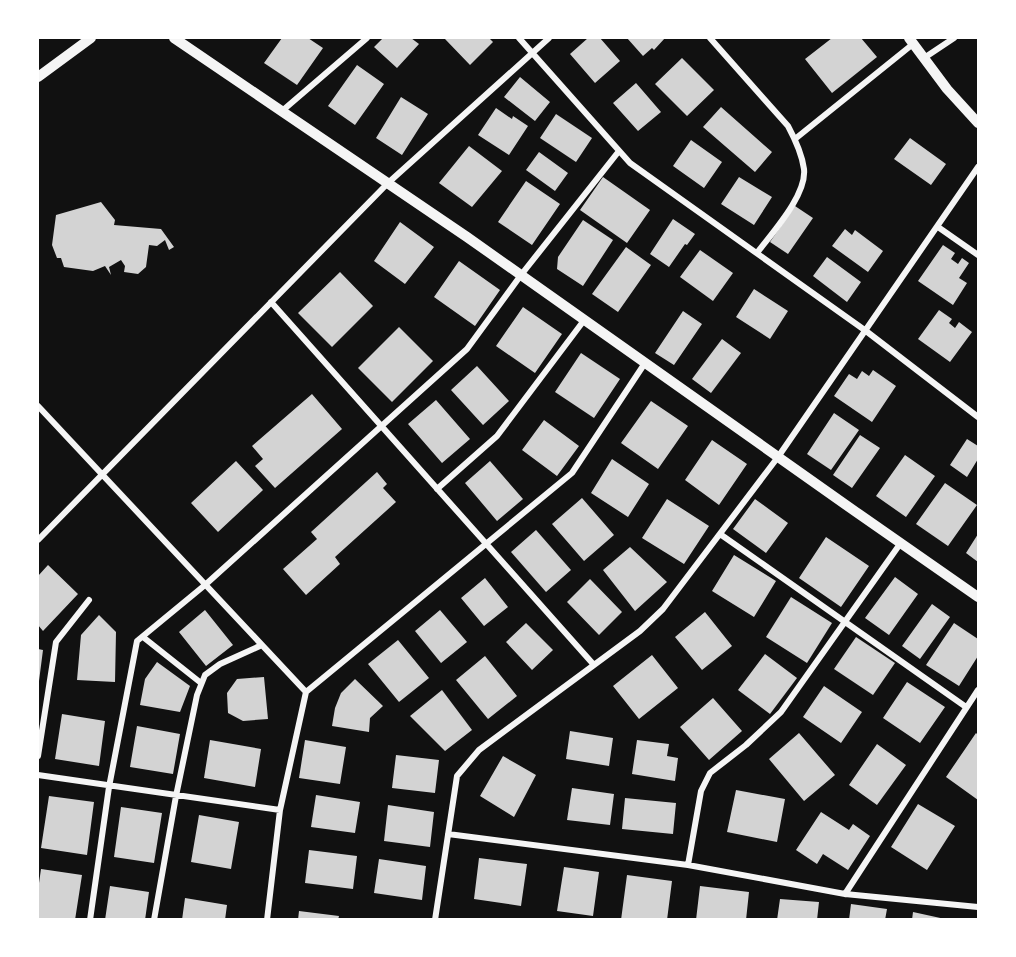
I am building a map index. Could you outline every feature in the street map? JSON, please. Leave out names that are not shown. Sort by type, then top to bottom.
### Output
[{"type":"street","points":[[38,77],[91,38]]},
{"type":"street","points":[[174,38],[585,319],[978,597]]},
{"type":"street","points":[[282,111],[368,38]]},
{"type":"street","points":[[519,38],[630,163],[866,331],[978,417]]},
{"type":"street","points":[[38,540],[388,183],[549,38]]},
{"type":"street","points":[[710,38],[789,126],[804,171],[800,192],[757,253]]},
{"type":"street","points":[[924,58],[954,38]]},
{"type":"street","points":[[795,139],[911,41],[947,89],[978,123]]},
{"type":"street","points":[[90,920],[109,787],[137,641],[205,585],[467,349],[521,275],[619,151]]},
{"type":"street","points":[[435,920],[457,776],[479,750],[640,631],[663,609],[777,457],[978,167]]},
{"type":"street","points":[[938,227],[978,255]]},
{"type":"street","points":[[271,302],[594,665]]},
{"type":"street","points":[[437,489],[497,436],[585,319]]},
{"type":"street","points":[[267,920],[280,810],[306,692],[572,473],[645,363]]},
{"type":"street","points":[[38,406],[306,692]]},
{"type":"street","points":[[720,534],[966,707]]},
{"type":"street","points":[[688,865],[701,791],[710,773],[746,745],[781,712],[900,544]]},
{"type":"street","points":[[38,756],[57,642],[89,600]]},
{"type":"street","points":[[143,637],[201,684]]},
{"type":"street","points":[[154,920],[196,695],[205,675],[220,664],[262,645]]},
{"type":"street","points":[[845,894],[978,690]]},
{"type":"street","points":[[38,775],[280,810]]},
{"type":"street","points":[[448,834],[688,865],[845,894],[978,907]]},
{"type":"building","points":[[282,38],[308,38],[323,48],[297,85],[264,63]]},
{"type":"building","points":[[383,38],[411,38],[419,44],[397,68],[374,47]]},
{"type":"building","points":[[489,38],[493,42],[470,65],[445,39]]},
{"type":"building","points":[[588,38],[600,38],[620,61],[595,83],[570,54]]},
{"type":"building","points":[[627,38],[665,38],[654,50],[652,48],[643,56]]},
{"type":"building","points":[[832,38],[861,38],[877,57],[832,93],[805,59]]},
{"type":"building","points":[[682,58],[714,90],[687,116],[655,84]]},
{"type":"building","points":[[357,65],[384,84],[355,125],[328,106]]},
{"type":"building","points":[[520,77],[550,102],[535,121],[504,97]]},
{"type":"building","points":[[636,83],[661,112],[638,131],[613,103]]},
{"type":"building","points":[[401,97],[428,114],[402,155],[376,138]]},
{"type":"building","points":[[721,107],[772,152],[755,172],[703,127]]},
{"type":"building","points":[[496,108],[528,126],[509,155],[478,135]]},
{"type":"building","points":[[556,114],[592,138],[576,162],[540,138]]},
{"type":"building","points":[[910,138],[946,164],[931,185],[894,159]]},
{"type":"building","points":[[691,140],[722,162],[704,188],[673,166]]},
{"type":"building","points":[[469,146],[502,171],[472,207],[439,183]]},
{"type":"building","points":[[539,152],[568,173],[555,191],[526,170]]},
{"type":"building","points":[[603,177],[650,210],[627,243],[580,210]]},
{"type":"building","points":[[739,177],[772,197],[754,225],[721,204]]},
{"type":"building","points":[[526,181],[560,204],[532,245],[498,222]]},
{"type":"building","points":[[101,202],[115,220],[114,225],[161,229],[174,247],[169,250],[165,240],[157,246],[149,245],[146,267],[138,274],[124,272],[125,266],[121,260],[109,267],[111,275],[105,266],[93,271],[64,267],[61,258],[57,258],[52,245],[56,215]]},
{"type":"building","points":[[795,206],[813,218],[788,254],[770,242]]},
{"type":"building","points":[[673,219],[695,234],[669,267],[650,254]]},
{"type":"building","points":[[583,220],[613,240],[583,286],[557,269],[558,257]]},
{"type":"building","points":[[400,222],[434,247],[405,284],[374,261]]},
{"type":"building","points":[[845,229],[852,235],[855,230],[883,251],[868,272],[832,246]]},
{"type":"building","points":[[943,245],[955,253],[951,259],[958,264],[962,258],[969,263],[959,278],[967,283],[953,305],[918,281]]},
{"type":"building","points":[[626,247],[651,265],[618,312],[592,294]]},
{"type":"building","points":[[700,250],[733,273],[713,301],[680,277]]},
{"type":"building","points":[[827,257],[861,282],[847,302],[813,276]]},
{"type":"building","points":[[459,261],[500,290],[475,326],[434,297]]},
{"type":"building","points":[[340,272],[373,306],[332,347],[298,313]]},
{"type":"building","points":[[754,289],[788,311],[770,339],[736,317]]},
{"type":"building","points":[[523,307],[562,334],[535,373],[496,346]]},
{"type":"building","points":[[939,310],[952,319],[949,323],[955,328],[959,322],[972,332],[950,362],[918,339]]},
{"type":"building","points":[[683,311],[702,324],[674,365],[655,353]]},
{"type":"building","points":[[399,327],[433,361],[392,402],[358,368]]},
{"type":"building","points":[[722,339],[741,353],[711,393],[692,379]]},
{"type":"building","points":[[581,353],[620,379],[594,418],[555,392]]},
{"type":"building","points":[[477,366],[509,401],[483,425],[451,390]]},
{"type":"building","points":[[873,370],[896,386],[872,422],[834,396],[849,374],[857,379],[862,371],[869,376]]},
{"type":"building","points":[[312,394],[342,429],[275,488],[255,466],[263,459],[252,446]]},
{"type":"building","points":[[436,400],[470,439],[442,463],[408,424]]},
{"type":"building","points":[[651,401],[688,426],[658,469],[621,443]]},
{"type":"building","points":[[834,413],[859,430],[831,470],[807,454]]},
{"type":"building","points":[[544,420],[579,446],[557,476],[522,450]]},
{"type":"building","points":[[860,435],[880,448],[852,488],[833,475]]},
{"type":"building","points":[[967,439],[978,446],[978,459],[967,477],[950,465]]},
{"type":"building","points":[[712,440],[747,464],[719,505],[685,480]]},
{"type":"building","points":[[905,455],[935,476],[906,517],[876,496]]},
{"type":"building","points":[[612,459],[649,484],[628,517],[591,493]]},
{"type":"building","points":[[236,461],[263,490],[218,532],[191,503]]},
{"type":"building","points":[[490,461],[523,499],[497,521],[465,483]]},
{"type":"building","points":[[377,472],[387,484],[383,488],[396,502],[335,557],[340,564],[306,595],[283,569],[317,539],[311,532]]},
{"type":"building","points":[[945,483],[977,505],[948,546],[916,524]]},
{"type":"building","points":[[582,498],[614,535],[584,561],[552,524]]},
{"type":"building","points":[[667,499],[709,526],[684,564],[642,538]]},
{"type":"building","points":[[755,499],[788,523],[766,553],[733,529]]},
{"type":"building","points":[[536,530],[571,570],[546,592],[511,552]]},
{"type":"building","points":[[978,534],[978,562],[966,553]]},
{"type":"building","points":[[826,537],[869,566],[841,607],[799,578]]},
{"type":"building","points":[[630,547],[667,582],[635,611],[603,570]]},
{"type":"building","points":[[734,555],[776,581],[754,617],[712,591]]},
{"type":"building","points":[[48,565],[78,594],[43,631],[38,625],[38,576]]},
{"type":"building","points":[[895,577],[918,594],[889,635],[865,618]]},
{"type":"building","points":[[485,578],[508,607],[484,626],[461,598]]},
{"type":"building","points":[[590,579],[622,612],[599,635],[567,602]]},
{"type":"building","points":[[791,597],[832,623],[807,663],[766,637]]},
{"type":"building","points":[[932,604],[950,617],[920,659],[902,646]]},
{"type":"building","points":[[205,610],[233,645],[206,666],[179,632]]},
{"type":"building","points":[[440,610],[467,642],[441,663],[415,631]]},
{"type":"building","points":[[705,612],[732,646],[702,670],[675,637]]},
{"type":"building","points":[[99,615],[116,632],[115,682],[77,680],[81,635]]},
{"type":"building","points":[[526,623],[553,650],[532,670],[506,642]]},
{"type":"building","points":[[954,623],[978,639],[978,656],[959,686],[926,665]]},
{"type":"building","points":[[856,637],[895,663],[873,695],[834,669]]},
{"type":"building","points":[[398,640],[429,678],[399,702],[368,664]]},
{"type":"building","points":[[38,649],[43,650],[39,681],[38,681]]},
{"type":"building","points":[[765,654],[797,678],[770,714],[738,690]]},
{"type":"building","points":[[652,655],[678,688],[639,719],[613,686]]},
{"type":"building","points":[[485,656],[517,696],[488,719],[456,680]]},
{"type":"building","points":[[157,662],[190,686],[180,712],[140,705],[145,679]]},
{"type":"building","points":[[264,677],[268,719],[243,721],[228,713],[227,693],[237,679]]},
{"type":"building","points":[[355,679],[383,706],[370,718],[369,732],[332,726],[335,708],[341,693]]},
{"type":"building","points":[[907,682],[945,707],[920,743],[883,718]]},
{"type":"building","points":[[824,686],[862,712],[841,743],[803,717]]},
{"type":"building","points":[[442,690],[472,730],[445,751],[410,716]]},
{"type":"building","points":[[713,698],[742,731],[709,760],[680,727]]},
{"type":"building","points":[[62,714],[105,721],[99,766],[55,759]]},
{"type":"building","points":[[137,726],[180,734],[173,774],[130,767]]},
{"type":"building","points":[[570,731],[613,738],[609,766],[566,759]]},
{"type":"building","points":[[799,733],[835,775],[804,801],[769,759]]},
{"type":"building","points":[[976,733],[978,735],[978,800],[946,777]]},
{"type":"building","points":[[210,740],[261,749],[255,787],[204,778]]},
{"type":"building","points":[[305,740],[346,747],[340,784],[299,778]]},
{"type":"building","points":[[637,740],[669,744],[667,756],[678,758],[675,781],[632,774]]},
{"type":"building","points":[[877,744],[906,765],[877,805],[849,785]]},
{"type":"building","points":[[396,755],[439,760],[435,793],[392,788]]},
{"type":"building","points":[[503,756],[536,775],[514,817],[480,796]]},
{"type":"building","points":[[572,788],[614,794],[610,825],[567,820]]},
{"type":"building","points":[[736,790],[785,799],[777,842],[727,832]]},
{"type":"building","points":[[316,795],[360,802],[355,833],[311,827]]},
{"type":"building","points":[[49,796],[94,802],[87,855],[41,848]]},
{"type":"building","points":[[625,798],[676,803],[673,834],[622,829]]},
{"type":"building","points":[[918,804],[955,826],[927,870],[891,847]]},
{"type":"building","points":[[388,805],[434,812],[430,847],[384,841]]},
{"type":"building","points":[[121,807],[162,813],[154,863],[114,857]]},
{"type":"building","points":[[821,812],[849,830],[853,824],[870,836],[848,870],[823,854],[817,864],[796,850]]},
{"type":"building","points":[[199,815],[239,822],[231,869],[191,862]]},
{"type":"building","points":[[309,850],[357,856],[353,889],[305,883]]},
{"type":"building","points":[[479,858],[527,864],[521,906],[474,899]]},
{"type":"building","points":[[379,859],[426,866],[422,900],[374,893]]},
{"type":"building","points":[[564,867],[599,872],[593,916],[557,911]]},
{"type":"building","points":[[41,869],[82,875],[75,920],[38,920]]},
{"type":"building","points":[[627,875],[672,881],[667,920],[621,920]]},
{"type":"building","points":[[110,886],[149,892],[145,920],[105,920]]},
{"type":"building","points":[[700,886],[749,892],[746,920],[696,920]]},
{"type":"building","points":[[185,898],[227,905],[225,920],[182,920]]},
{"type":"building","points":[[780,899],[819,902],[817,920],[777,920]]},
{"type":"building","points":[[851,904],[887,909],[885,920],[849,920]]},
{"type":"building","points":[[299,911],[339,916],[338,920],[298,920]]},
{"type":"building","points":[[913,912],[945,919],[912,920]]}]
